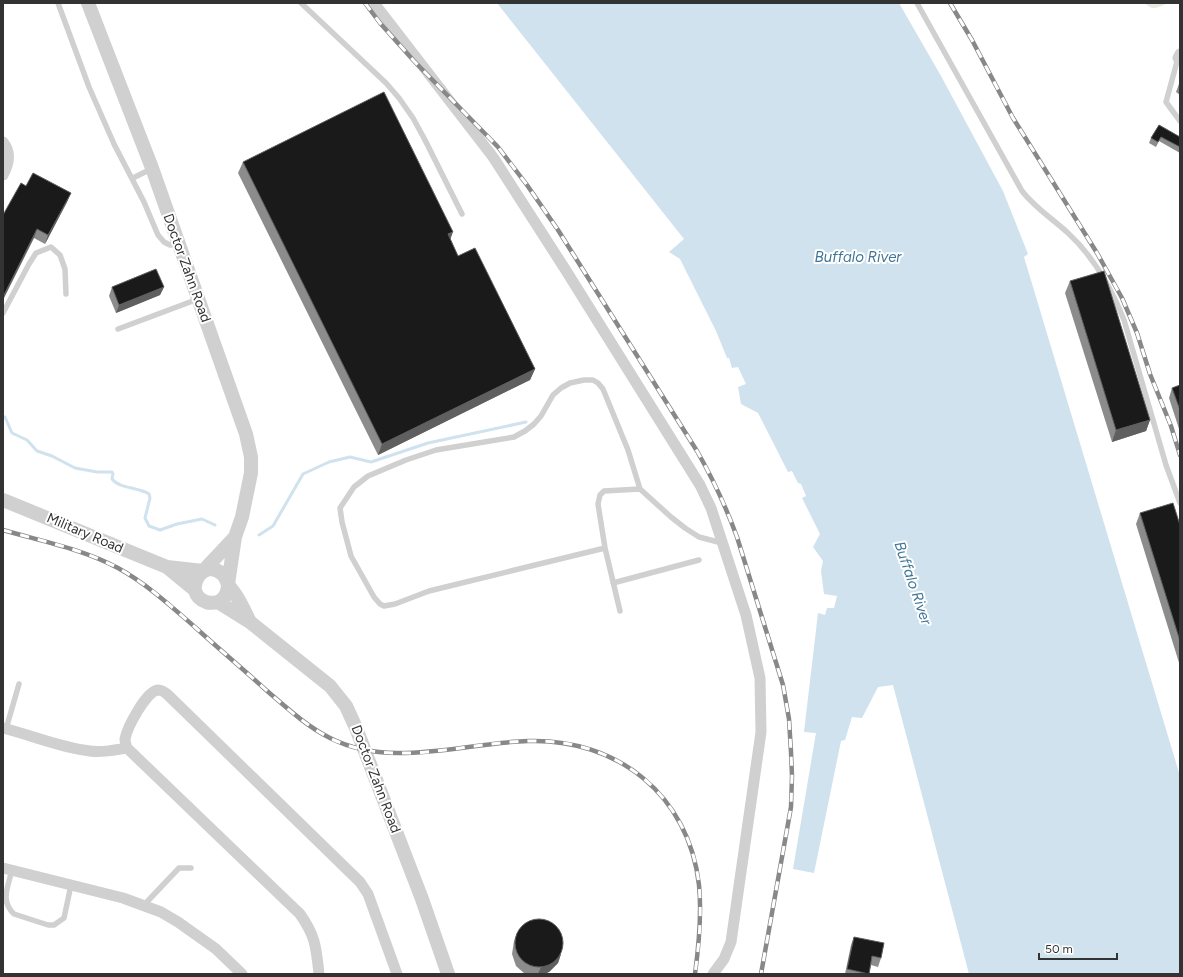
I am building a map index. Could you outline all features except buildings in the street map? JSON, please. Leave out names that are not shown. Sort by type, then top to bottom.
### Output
[{"type":"street","name":"Doctor Zahn Road","points":[[88,3],[152,168],[246,434],[251,456],[251,473],[242,517],[235,537],[228,592],[224,598],[218,602],[211,603],[204,601],[198,596],[195,590],[195,583],[198,576],[235,537]]},
{"type":"street","points":[[374,3],[478,136],[538,225],[700,485],[711,508],[746,615],[760,678],[761,732],[731,942],[724,959],[713,974]]},
{"type":"street","points":[[3,142],[9,150],[9,160],[3,175]]},
{"type":"street","name":"Military Road","points":[[3,500],[167,567],[203,571]]},
{"type":"street","name":"Military Road","points":[[167,567],[195,590]]},
{"type":"street","name":"Doctor Zahn Road","points":[[203,571],[210,569],[221,572],[237,596],[250,622]]},
{"type":"street","name":"Doctor Zahn Road","points":[[218,602],[250,622],[330,686],[346,706],[356,728],[422,899],[448,974]]},
{"type":"street","points":[[319,974],[314,938],[300,914],[127,748],[125,742],[126,736],[136,715],[150,693],[156,690],[161,690],[169,696],[360,882],[368,894],[397,974]]},
{"type":"street","points":[[5,728],[90,751],[108,751],[127,748]]},
{"type":"street","points":[[7,869],[123,898],[161,912],[210,944],[242,974]]},
{"type":"lane","points":[[58,3],[89,87],[114,144],[133,178],[158,235],[164,242],[170,245],[178,244]]},
{"type":"lane","points":[[301,3],[386,83],[399,98],[413,118],[462,214]]},
{"type":"lane","points":[[917,3],[1022,191],[1033,204],[1059,225],[1080,245],[1094,262],[1110,288],[1124,320],[1166,465],[1180,502]]},
{"type":"lane","points":[[1179,57],[1166,102],[1180,121]]},
{"type":"lane","points":[[133,178],[152,168]]},
{"type":"lane","points":[[3,313],[36,253],[51,247],[60,255],[65,269],[66,294]]},
{"type":"lane","points":[[118,329],[198,299]]},
{"type":"lane","points":[[605,548],[429,591],[395,604],[384,606],[374,597],[351,556],[340,508],[354,487],[368,476],[406,460],[436,450],[514,437],[534,424],[547,407],[553,395],[561,388],[570,383],[593,380],[604,389],[628,450],[640,489],[685,528],[700,537],[722,543]]},
{"type":"lane","points":[[620,611],[605,548],[598,504],[600,495],[604,491],[640,489]]},
{"type":"lane","points":[[613,583],[699,560]]},
{"type":"lane","points":[[5,728],[19,684]]},
{"type":"lane","points":[[144,905],[179,868],[191,868]]},
{"type":"lane","points":[[7,869],[5,898],[10,910],[14,914],[48,925],[54,925],[64,918],[71,885]]},
{"type":"shaded area","points":[[1145,3],[1167,3],[1152,8],[1147,6]]},
{"type":"water","name":"Buffalo River","points":[[497,3],[899,3],[941,76],[1003,191],[1028,254],[1024,257],[1180,776],[1180,974],[969,974],[893,685],[878,687],[862,718],[852,717],[845,740],[841,741],[814,873],[793,869],[816,733],[804,732],[818,613],[825,615],[827,608],[834,608],[837,596],[824,594],[821,571],[823,561],[813,547],[820,534],[802,498],[806,496],[801,484],[798,483],[792,471],[788,472],[758,413],[741,404],[738,387],[746,384],[738,367],[732,368],[729,358],[727,358],[716,331],[680,259],[669,252],[684,239]]},
{"type":"waterway","points":[[3,417],[5,417],[12,433],[27,440],[37,451],[52,456],[75,468],[97,472],[112,472],[112,479],[120,485],[149,494],[150,498],[145,518],[149,526],[160,530],[177,524],[202,519],[215,525]]},
{"type":"waterway","points":[[259,535],[273,526],[303,474],[329,462],[350,457],[371,462],[428,443],[526,422]]},
{"type":"railway","points":[[365,3],[380,23],[414,61],[498,147],[527,185],[558,230],[697,451],[714,483],[737,537],[783,685],[789,719],[792,776],[791,807],[761,974]]},
{"type":"railway","points":[[950,3],[972,40],[1013,118],[1097,253],[1122,298],[1137,333],[1150,374],[1171,426],[1180,455]]},
{"type":"railway","points":[[3,530],[91,556],[105,561],[129,574],[168,604],[304,722],[330,738],[353,747],[377,752],[402,753],[427,752],[528,741],[560,743],[591,750],[619,762],[643,778],[664,799],[681,824],[692,853],[699,885],[700,907],[699,941],[695,974]]}]
